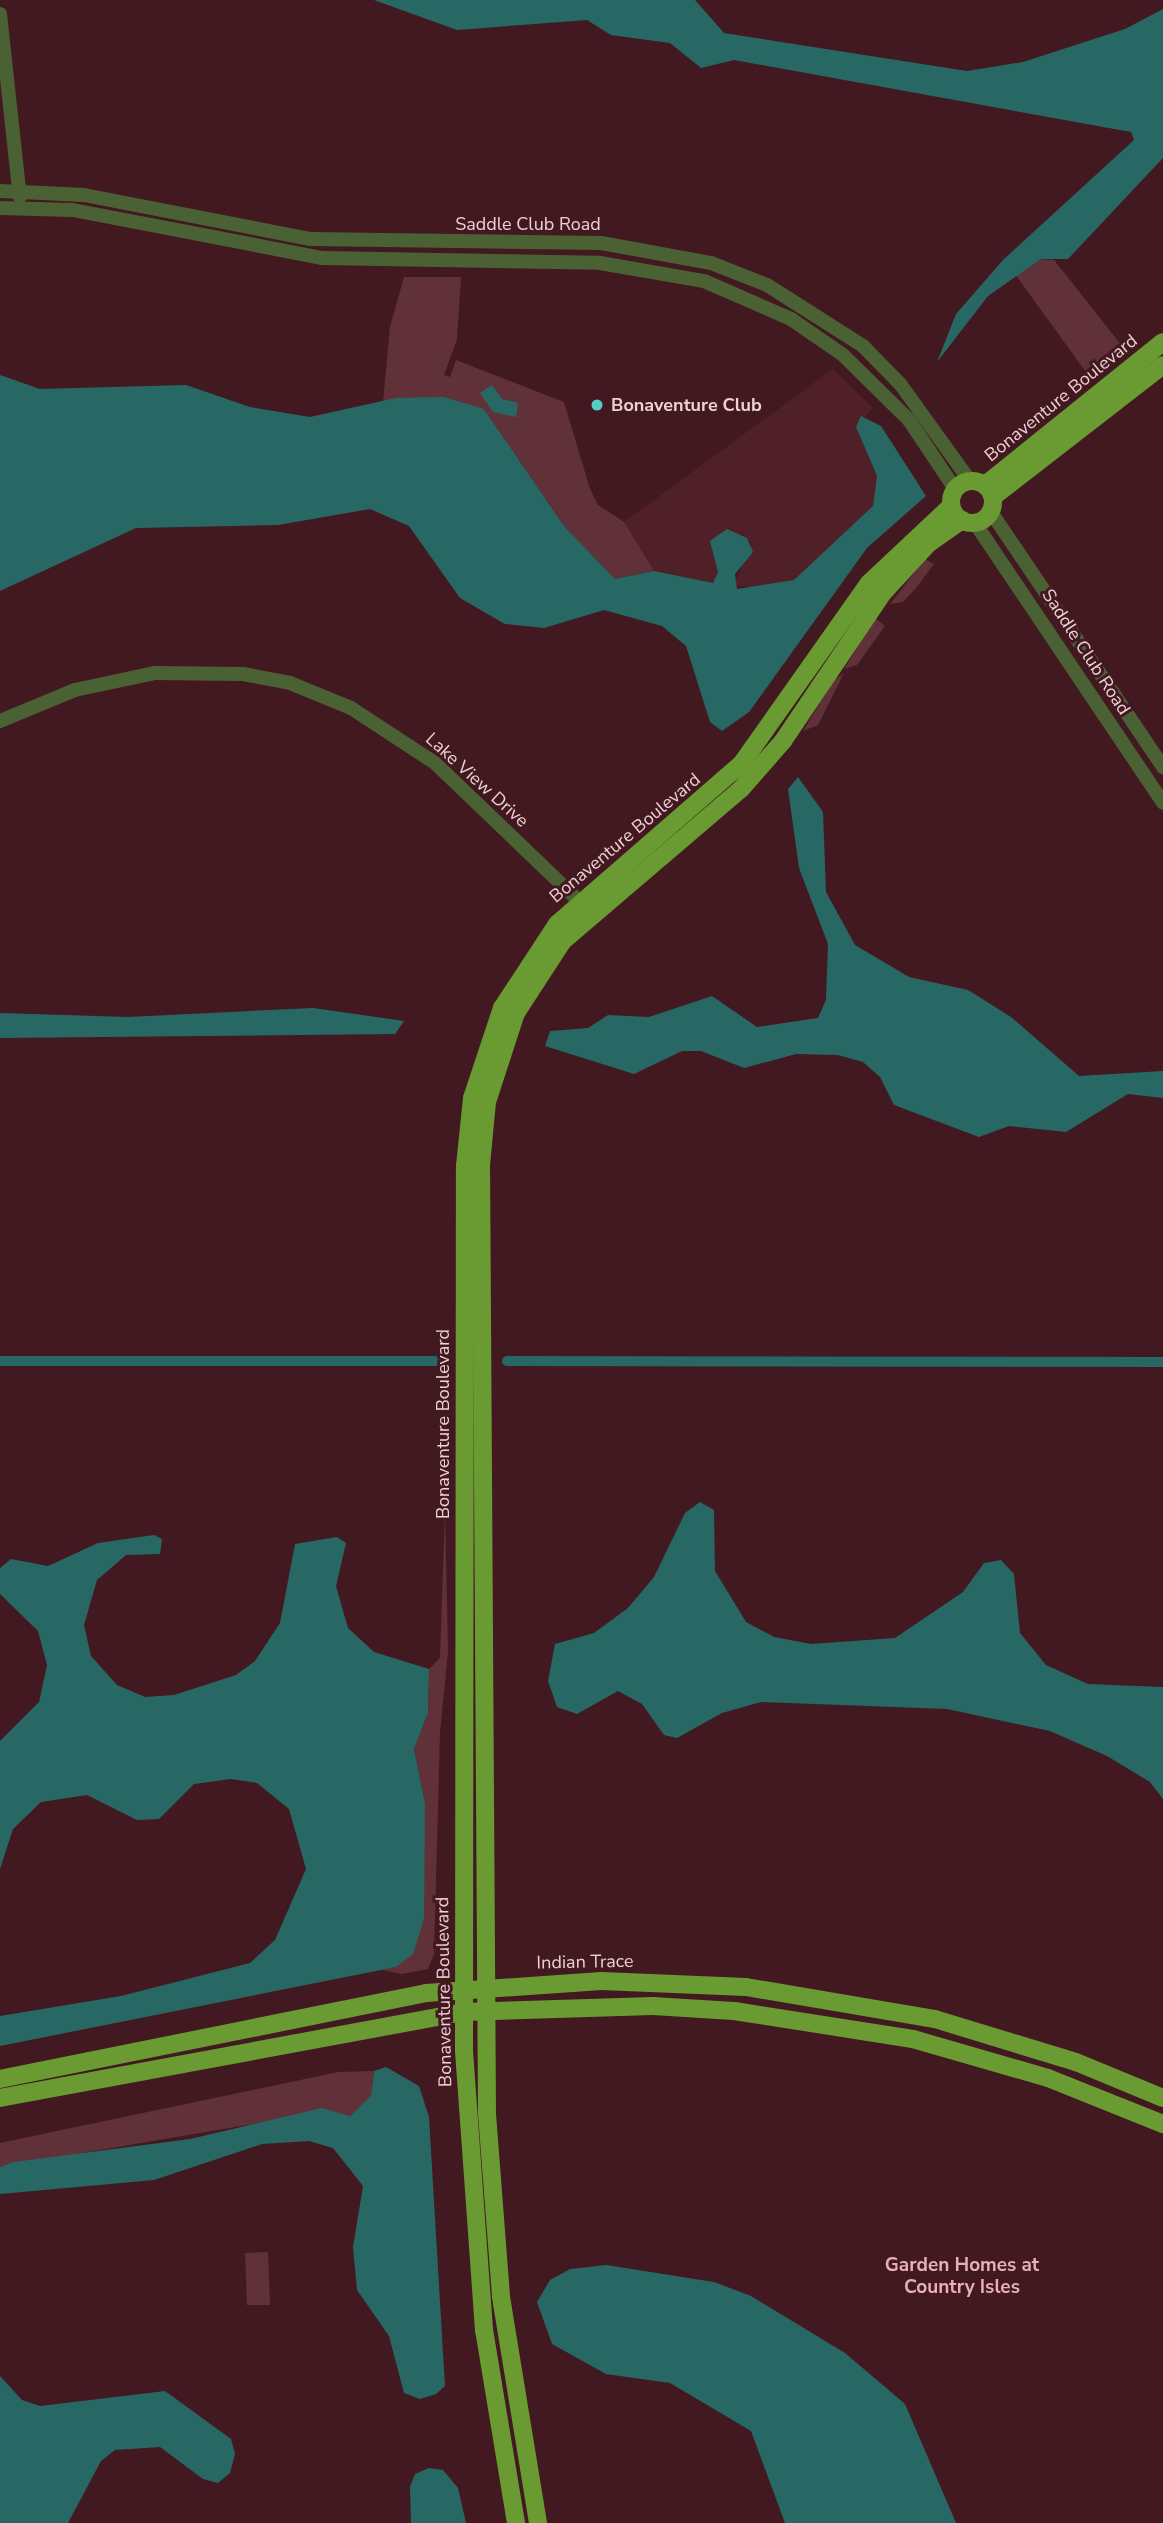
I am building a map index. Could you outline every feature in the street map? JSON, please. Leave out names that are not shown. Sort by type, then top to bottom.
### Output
[{"type":"main road","name":"Bonaventure Boulevard","points":[[516,2523],[484,2330],[464,2012],[469,1119],[489,1039],[515,983],[584,906],[741,789],[783,741],[883,593],[928,544],[973,502],[1163,342]]},
{"type":"main road","name":"Bonaventure Boulevard","points":[[973,502],[1163,365]]},
{"type":"main road","name":"Bonaventure Boulevard","points":[[538,2523],[500,2296],[485,2010],[484,1123],[516,1013],[541,969],[584,906]]},
{"type":"main road","name":"Indian Trace","points":[[0,2079],[464,1989],[613,1981],[831,1998],[1010,2040],[1163,2098]]},
{"type":"main road","points":[[0,2098],[464,2012],[653,2006],[834,2025],[999,2063],[1163,2124]]},
{"type":"street","points":[[0,14],[20,207]]},
{"type":"street","name":"Saddle Club Road","points":[[0,191],[84,195],[311,239],[589,242],[649,249],[767,285],[851,338],[901,385],[1163,803]]},
{"type":"street","name":"Saddle Club Road","points":[[0,208],[73,210],[322,258],[587,263],[657,271],[746,297],[843,355],[909,420],[973,502],[1163,767]]},
{"type":"street","points":[[843,355],[851,338]]},
{"type":"street","name":"Lake View Drive","points":[[0,720],[75,690],[155,673],[243,674],[290,683],[351,708],[435,763],[584,906]]},
{"type":"shaded area","points":[[1041,259],[1054,260],[1126,351],[1091,379],[1015,274]]},
{"type":"shaded area","points":[[404,277],[461,277],[457,339],[444,375],[450,377],[456,360],[564,402],[590,489],[598,505],[624,522],[654,571],[615,579],[564,526],[484,409],[383,402],[390,327]]},
{"type":"shaded area","points":[[833,369],[873,408],[856,427],[877,476],[873,506],[854,529],[794,581],[759,588],[734,585],[751,543],[743,534],[710,541],[718,571],[713,583],[654,571],[624,522]]},
{"type":"shaded area","points":[[925,559],[934,564],[916,588],[903,602],[890,604]]},
{"type":"shaded area","points":[[875,618],[885,626],[857,665],[844,669]]},
{"type":"shaded area","points":[[844,673],[818,725],[803,731],[834,680]]},
{"type":"shaded area","points":[[445,1509],[448,1652],[440,1732],[434,1954],[428,1969],[402,1974],[382,1970],[396,1967],[425,1803],[414,1749],[428,1713],[429,1669],[440,1658]]},
{"type":"shaded area","points":[[374,2071],[371,2097],[350,2116],[247,2125],[0,2167],[0,2143],[338,2072]]},
{"type":"shaded area","points":[[268,2252],[270,2305],[247,2305],[245,2253]]},
{"type":"water","points":[[374,0],[695,0],[724,33],[967,71],[1023,62],[1125,29],[1163,9],[1163,158],[1068,259],[1041,259],[988,296],[937,362],[956,314],[1003,260],[1134,140],[1131,132],[734,60],[701,68],[670,43],[611,35],[587,20],[457,30]]},
{"type":"water","points":[[0,375],[40,389],[186,385],[250,407],[310,417],[396,398],[444,397],[484,409],[564,526],[615,579],[654,571],[713,583],[718,572],[710,541],[727,529],[747,538],[753,552],[735,574],[737,589],[794,580],[873,506],[877,476],[856,427],[861,416],[881,426],[926,496],[867,548],[749,712],[722,731],[710,722],[686,646],[662,626],[604,610],[544,628],[505,624],[460,598],[409,526],[370,509],[278,525],[136,528],[0,591]]},
{"type":"water","points":[[492,385],[502,399],[518,403],[516,417],[493,412],[480,393]]},
{"type":"water","points":[[798,777],[823,812],[826,892],[855,945],[909,977],[968,990],[1011,1017],[1079,1076],[1163,1071],[1163,1098],[1128,1094],[1066,1132],[1009,1126],[979,1137],[894,1105],[880,1077],[863,1062],[838,1055],[796,1054],[744,1068],[701,1051],[682,1051],[634,1074],[545,1046],[550,1031],[588,1028],[608,1015],[649,1017],[712,996],[757,1027],[818,1018],[826,1000],[828,944],[799,868],[788,789]]},
{"type":"water","points":[[313,1008],[404,1021],[395,1034],[0,1038],[0,1013],[128,1017]]},
{"type":"water","points":[[700,1502],[714,1510],[715,1571],[746,1622],[774,1637],[811,1644],[895,1638],[963,1592],[984,1563],[1001,1560],[1014,1574],[1020,1633],[1046,1665],[1088,1684],[1163,1687],[1163,1799],[1150,1782],[1107,1756],[1050,1731],[947,1709],[761,1702],[722,1713],[677,1738],[664,1735],[642,1704],[618,1691],[577,1714],[557,1707],[548,1681],[555,1644],[594,1633],[628,1608],[654,1577],[685,1513]]},
{"type":"water","points":[[154,1535],[162,1539],[160,1554],[126,1555],[97,1580],[84,1625],[91,1656],[117,1685],[145,1697],[174,1695],[236,1675],[255,1661],[280,1623],[295,1544],[337,1537],[346,1543],[336,1586],[348,1628],[374,1652],[429,1669],[428,1713],[414,1749],[425,1803],[424,1919],[413,1954],[396,1967],[0,2046],[0,2016],[121,1996],[250,1963],[275,1940],[306,1869],[289,1809],[257,1783],[231,1779],[194,1784],[159,1819],[137,1820],[87,1795],[41,1802],[13,1829],[0,1869],[0,1741],[39,1702],[47,1665],[38,1631],[0,1594],[0,1568],[11,1559],[48,1566],[98,1543]]},
{"type":"water","points":[[386,2067],[419,2086],[429,2117],[445,2386],[436,2394],[420,2399],[404,2393],[389,2336],[357,2290],[353,2247],[363,2186],[333,2148],[309,2141],[262,2144],[154,2180],[0,2194],[0,2167],[14,2162],[190,2139],[322,2108],[350,2116],[371,2096],[374,2071]]},
{"type":"water","points":[[606,2265],[714,2282],[751,2296],[845,2353],[905,2404],[956,2523],[785,2523],[751,2431],[670,2383],[606,2374],[552,2344],[537,2302],[550,2280],[570,2269]]},
{"type":"water","points":[[0,2376],[22,2400],[40,2406],[165,2391],[231,2439],[235,2454],[230,2473],[218,2483],[203,2479],[160,2447],[115,2450],[101,2461],[68,2523],[0,2523]]},
{"type":"water","points":[[429,2468],[443,2470],[458,2488],[466,2523],[411,2523],[410,2487],[415,2474]]},
{"type":"waterway","points":[[0,1361],[443,1361]]},
{"type":"waterway","points":[[507,1361],[1163,1362]]},
{"type":"place","name":"Bonaventure Club","points":[[597,405]]},
{"type":"district","name":"Garden Homes at Country Isles","points":[[962,2277]]}]
